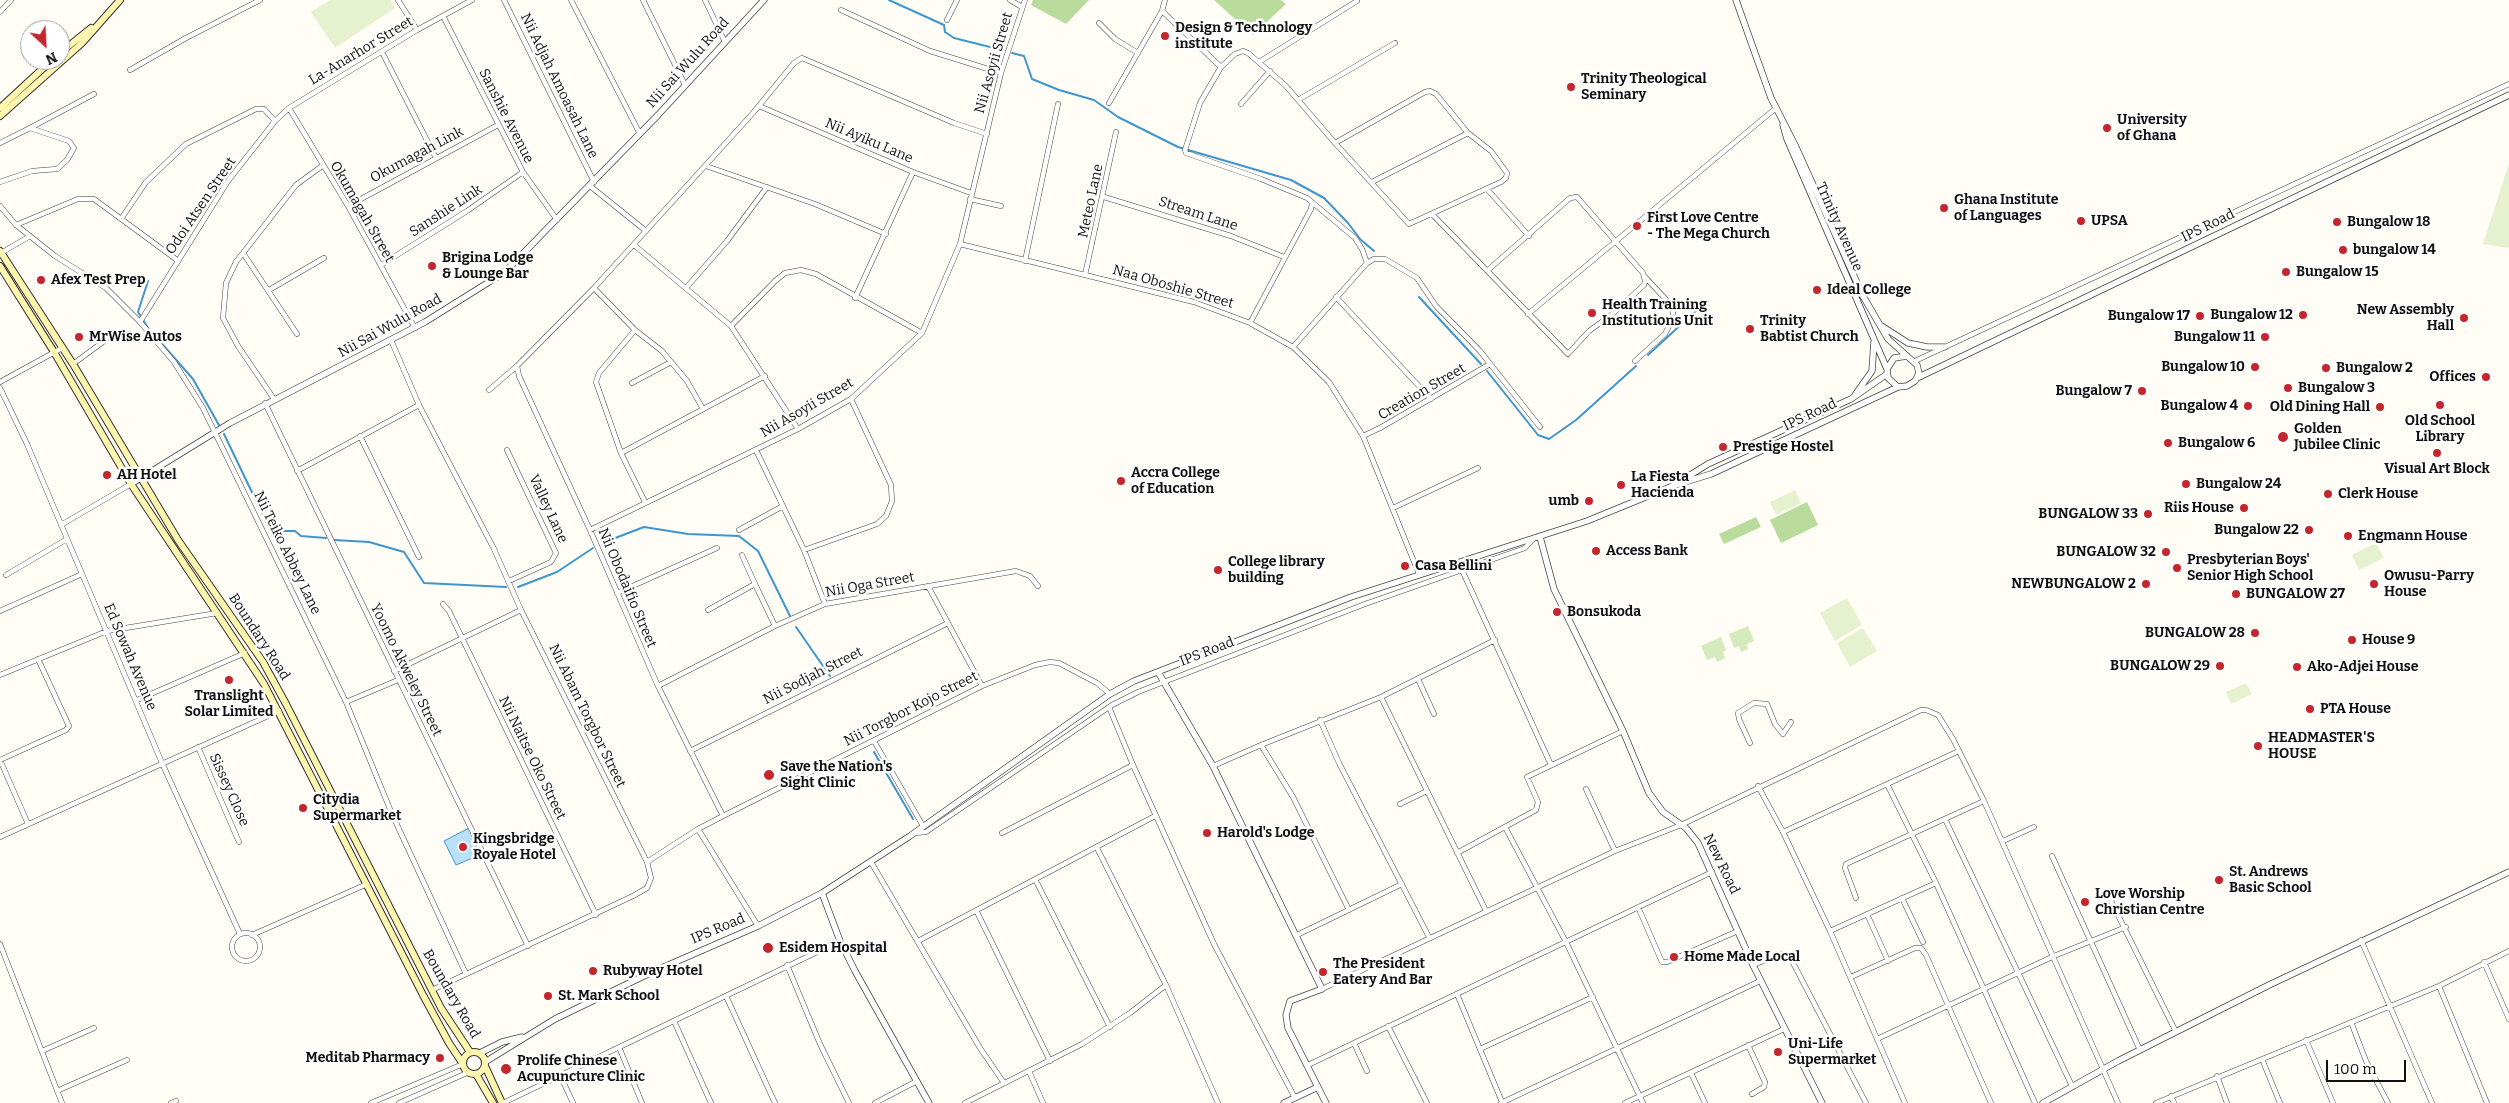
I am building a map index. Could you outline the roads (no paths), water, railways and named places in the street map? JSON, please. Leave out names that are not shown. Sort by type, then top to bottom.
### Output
[{"type":"main road","points":[[0,116],[82,43],[120,0]]},
{"type":"main road","points":[[70,44],[84,32],[97,25]]},
{"type":"main road","points":[[0,108],[41,70]]},
{"type":"main road","name":"Boundary Road","points":[[1,252],[73,364],[178,540],[273,679],[432,990],[455,1032],[470,1052]]},
{"type":"main road","name":"Boundary Road","points":[[0,268],[54,352],[131,484],[245,653],[279,711],[423,995],[449,1043],[463,1064]]},
{"type":"main road","points":[[493,1103],[476,1074],[469,1072],[463,1064],[465,1057],[470,1052],[480,1053],[502,1103]]},
{"type":"main road","points":[[476,1074],[485,1064]]},
{"type":"street","points":[[0,12],[11,0]]},
{"type":"street","points":[[130,70],[193,34],[260,0]]},
{"type":"street","points":[[398,0],[417,30]]},
{"type":"street","name":"La-Anarhor Street","points":[[289,108],[417,30],[472,0]]},
{"type":"street","name":"Nii Adjah Amoasah Lane","points":[[504,0],[592,184]]},
{"type":"street","points":[[571,0],[640,134]]},
{"type":"street","points":[[643,0],[685,85]]},
{"type":"street","points":[[705,0],[724,42]]},
{"type":"street","name":"Nii Sai Wulu Road","points":[[131,484],[139,477],[265,403],[415,328],[505,272],[558,220],[640,134],[764,0]]},
{"type":"street","points":[[946,20],[957,0]]},
{"type":"street","points":[[1010,0],[1022,7]]},
{"type":"street","name":"Nii Asoyii Street","points":[[590,530],[798,429],[851,399],[922,334],[960,244],[1000,73],[1025,0]]},
{"type":"street","points":[[1109,103],[1162,11],[1165,0]]},
{"type":"street","name":"Trinity Avenue","points":[[1736,0],[1776,108],[1878,324],[1888,339],[1907,356]]},
{"type":"street","points":[[1259,62],[1357,2]]},
{"type":"street","points":[[841,10],[930,51],[1000,73]]},
{"type":"street","points":[[1162,11],[1221,67]]},
{"type":"street","name":"Sanshie Avenue","points":[[443,16],[522,172],[558,220]]},
{"type":"street","points":[[1099,23],[1115,39],[1138,53]]},
{"type":"street","points":[[1298,100],[1395,43]]},
{"type":"street","points":[[1335,143],[1425,92],[1436,94],[1468,133],[1491,151],[1507,173],[1506,178],[1501,182],[1409,224],[1335,143],[1298,100],[1270,71],[1243,51],[1239,52],[1221,67],[1200,103],[1185,150],[1186,153],[1261,179],[1312,202],[1354,238],[1362,249],[1367,263]]},
{"type":"street","points":[[382,52],[436,158]]},
{"type":"street","points":[[488,390],[517,366],[594,288],[706,166],[759,106],[794,62],[802,58],[946,120],[986,134]]},
{"type":"street","points":[[1241,104],[1270,71]]},
{"type":"street","points":[[1915,361],[2509,84]]},
{"type":"street","points":[[0,143],[94,94]]},
{"type":"street","name":"IPS Road","points":[[1917,378],[2509,95]]},
{"type":"street","points":[[1025,261],[1058,104]]},
{"type":"street","name":"Nii Ayiku Lane","points":[[759,106],[913,172],[972,193]]},
{"type":"street","name":"Odoi Atsen Street","points":[[141,321],[177,260],[228,181],[275,121],[289,108]]},
{"type":"street","name":"Okumagah Street","points":[[289,108],[322,166],[348,206],[415,328]]},
{"type":"street","points":[[1528,314],[1776,108]]},
{"type":"street","points":[[121,219],[146,182],[186,144],[256,109],[264,109],[275,121]]},
{"type":"street","name":"Trinity Avenue","points":[[1782,120],[1787,139],[1887,372]]},
{"type":"street","name":"Okumagah Link","points":[[348,206],[498,125]]},
{"type":"street","points":[[0,182],[32,171],[57,168],[67,160],[74,148],[69,141],[30,128]]},
{"type":"street","name":"Meteo Lane","points":[[1085,275],[1104,197],[1116,132]]},
{"type":"street","points":[[1372,182],[1468,133]]},
{"type":"street","points":[[274,399],[238,346],[224,318],[226,283],[243,254],[296,185],[322,166]]},
{"type":"street","points":[[706,166],[815,204],[886,234]]},
{"type":"street","name":"Sanshie Link","points":[[381,266],[467,211],[522,172]]},
{"type":"street","points":[[855,298],[913,172]]},
{"type":"street","points":[[592,184],[646,231]]},
{"type":"street","points":[[686,288],[726,241],[767,187]]},
{"type":"street","points":[[1487,188],[1529,236]]},
{"type":"street","name":"Stream Lane","points":[[1104,197],[1231,236],[1284,257]]},
{"type":"street","points":[[1488,270],[1529,236],[1570,198],[1576,197],[1673,307],[1673,318],[1665,334],[1635,361]]},
{"type":"street","points":[[16,225],[57,207],[87,198],[94,199],[177,260]]},
{"type":"street","points":[[970,199],[1001,206]]},
{"type":"street","points":[[1250,323],[1311,209],[1312,202]]},
{"type":"street","name":"Nii Teiko Abbey Lane","points":[[0,206],[16,225],[55,256],[106,288],[141,321],[174,362],[204,408],[346,702],[392,814],[466,974]]},
{"type":"street","points":[[1432,214],[1568,354],[1589,331],[1644,285],[1645,277]]},
{"type":"street","points":[[1,252],[30,236]]},
{"type":"street","name":"Naa Oboshie Street","points":[[960,244],[1194,302],[1250,323],[1293,347],[1329,382],[1363,436],[1419,574]]},
{"type":"street","points":[[634,245],[731,326],[798,429]]},
{"type":"street","points":[[243,254],[297,334]]},
{"type":"street","points":[[269,290],[324,258]]},
{"type":"street","points":[[1293,347],[1367,263],[1374,259],[1385,259],[1417,278],[1436,306],[1490,364],[1540,427]]},
{"type":"street","points":[[731,326],[785,273],[802,270],[816,274],[855,298],[922,334]]},
{"type":"street","points":[[594,288],[635,330],[662,351],[687,381],[703,409]]},
{"type":"street","points":[[1336,297],[1431,400]]},
{"type":"street","points":[[1878,324],[1908,343],[1927,347],[1944,347]]},
{"type":"street","points":[[635,330],[599,373],[596,382],[621,453],[645,502]]},
{"type":"street","points":[[73,364],[111,336]]},
{"type":"street","name":"Nii Abam Torgbor Street","points":[[391,340],[419,406],[509,581],[521,610],[647,862],[652,878],[650,884],[642,892],[432,990]]},
{"type":"street","points":[[1851,399],[1872,371],[1874,340]]},
{"type":"street","points":[[0,382],[62,348]]},
{"type":"street","points":[[1907,356],[1915,361],[1918,369],[1917,378],[1912,384],[1898,386],[1891,382],[1887,372],[1894,358],[1907,356]]},
{"type":"street","points":[[632,383],[671,362]]},
{"type":"street","name":"Creation Street","points":[[1363,436],[1431,400],[1490,364]]},
{"type":"street","name":"Nii Obodaifio Street","points":[[517,366],[658,686],[723,816]]},
{"type":"street","name":"IPS Road","points":[[1675,485],[1708,464],[1851,399],[1887,372]]},
{"type":"street","points":[[621,453],[765,376]]},
{"type":"street","name":"IPS Road","points":[[485,1064],[554,1019],[650,973],[758,926],[822,893],[871,862],[1110,694],[1134,680],[1351,597],[1540,537],[1604,514],[1675,485],[1711,474],[1898,386]]},
{"type":"street","name":"Ed Sowah Avenue","points":[[0,388],[137,700],[162,763],[240,934]]},
{"type":"street","points":[[804,550],[877,524],[886,516],[892,500],[891,485],[865,424],[851,399]]},
{"type":"street","name":"Yoomo Akweley Street","points":[[265,403],[528,946]]},
{"type":"street","points":[[297,472],[360,436],[419,406]]},
{"type":"street","points":[[360,436],[419,557]]},
{"type":"street","name":"Valley Lane","points":[[507,450],[556,553],[552,562],[509,581]]},
{"type":"street","points":[[756,450],[804,550],[825,604]]},
{"type":"street","points":[[1393,508],[1478,468]]},
{"type":"street","points":[[61,525],[131,484]]},
{"type":"street","points":[[739,530],[783,506]]},
{"type":"street","name":"New Road","points":[[1540,537],[1554,589],[1623,731],[1649,793],[1663,812],[1681,825],[1698,843],[1760,981],[1822,1103]]},
{"type":"street","points":[[6,575],[67,539]]},
{"type":"street","name":"IPS Road","points":[[913,833],[926,832],[1109,707],[1138,692],[1358,607],[1525,548],[1533,539]]},
{"type":"street","points":[[616,593],[717,548]]},
{"type":"street","points":[[742,555],[775,626]]},
{"type":"street","points":[[1462,570],[1551,765]]},
{"type":"street","name":"Nii Oga Street","points":[[658,686],[775,626],[825,604],[1016,571],[1030,576],[1038,586]]},
{"type":"street","points":[[0,611],[82,574]]},
{"type":"street","points":[[708,610],[755,584]]},
{"type":"street","points":[[928,586],[982,686]]},
{"type":"street","name":"Nii Naitse Oko Street","points":[[443,604],[462,638],[596,915]]},
{"type":"street","points":[[394,671],[521,610]]},
{"type":"street","points":[[0,675],[107,631],[217,613]]},
{"type":"street","name":"Nii Sodjah Street","points":[[690,751],[948,623]]},
{"type":"street","points":[[1213,766],[1261,744],[1381,697],[1495,640]]},
{"type":"street","points":[[137,700],[245,653]]},
{"type":"street","points":[[28,824],[0,760],[66,730],[69,726],[38,658]]},
{"type":"street","name":"Nii Torgbor Kojo Street","points":[[647,862],[698,829],[723,816],[982,686],[1035,665],[1050,662],[1071,669],[1110,694]]},
{"type":"street","points":[[1158,672],[1213,766],[1322,989]]},
{"type":"street","points":[[1418,679],[1434,714]]},
{"type":"street","points":[[346,702],[398,680]]},
{"type":"street","points":[[1381,697],[1486,911]]},
{"type":"street","points":[[1750,743],[1738,713],[1754,703],[1767,704],[1783,734],[1791,722]]},
{"type":"street","points":[[1109,707],[1132,765],[1214,944],[1295,1098]]},
{"type":"street","points":[[1326,1103],[1286,1022],[1286,1010],[1290,1001],[1322,989],[1615,851],[1681,825],[1758,786],[1921,710],[1938,715],[1959,751],[2003,842],[2118,1103]]},
{"type":"street","points":[[0,837],[279,711]]},
{"type":"street","points":[[1320,720],[1339,763],[1430,937]]},
{"type":"street","points":[[1457,853],[1536,810],[1538,802],[1527,781],[1528,777],[1623,731]]},
{"type":"street","points":[[874,741],[923,826]]},
{"type":"street","points":[[1261,744],[1293,797],[1349,910]]},
{"type":"street","name":"Sissey Close","points":[[198,748],[239,842]]},
{"type":"street","points":[[1783,832],[1959,751]]},
{"type":"street","points":[[1002,833],[1132,765]]},
{"type":"street","points":[[1887,784],[1936,883],[2036,1103]]},
{"type":"street","points":[[1758,786],[1783,832],[1830,931],[1905,1103]]},
{"type":"street","points":[[1586,790],[1615,851]]},
{"type":"street","points":[[1400,804],[1427,791]]},
{"type":"street","points":[[1856,898],[1845,868],[1846,864],[1984,801]]},
{"type":"street","points":[[918,941],[1036,881],[1155,816]]},
{"type":"street","points":[[1945,819],[2072,1086]]},
{"type":"street","points":[[1505,827],[1566,942],[1643,1103]]},
{"type":"street","points":[[2003,842],[2034,827]]},
{"type":"street","points":[[698,829],[758,926]]},
{"type":"street","points":[[1097,848],[1166,985],[1218,1103]]},
{"type":"street","points":[[2052,856],[2140,1050]]},
{"type":"street","points":[[871,862],[980,1048],[1004,1082]]},
{"type":"street","points":[[1308,1066],[1712,872]]},
{"type":"street","points":[[2043,1103],[2104,1068],[2361,940],[2509,872]]},
{"type":"street","points":[[1036,881],[1110,1027]]},
{"type":"street","points":[[1830,931],[1936,883]]},
{"type":"street","points":[[252,935],[259,943],[258,954],[248,960],[242,960],[234,954],[233,942],[240,934],[252,935],[367,884]]},
{"type":"street","points":[[1297,936],[1402,884]]},
{"type":"street","points":[[2106,891],[2126,927],[2176,1032]]},
{"type":"street","points":[[822,893],[840,941],[929,1103]]},
{"type":"street","points":[[1902,898],[1923,942]]},
{"type":"street","points":[[1638,907],[1662,962],[1667,962],[1738,931]]},
{"type":"street","points":[[977,912],[1050,1061]]},
{"type":"street","points":[[1867,914],[1888,960]]},
{"type":"street","points":[[1877,1038],[2054,956],[2126,927]]},
{"type":"street","points":[[2361,940],[2432,1103]]},
{"type":"street","points":[[502,1103],[561,1077],[787,965],[840,941]]},
{"type":"street","points":[[0,944],[62,1103]]},
{"type":"street","points":[[1851,977],[1915,948],[1921,948],[1926,955],[1991,1103]]},
{"type":"street","points":[[2156,1103],[2216,1076],[2262,1059],[2438,986],[2509,951]]},
{"type":"street","points":[[1753,965],[1782,954],[1790,956],[1866,1103]]},
{"type":"street","points":[[2484,962],[2509,1019]]},
{"type":"street","points":[[787,965],[820,1044],[849,1103]]},
{"type":"street","points":[[1457,994],[1501,1103],[1760,981]]},
{"type":"street","points":[[965,1103],[972,1101],[1004,1082],[1050,1061],[1110,1027],[1166,985]]},
{"type":"street","points":[[2438,986],[2487,1103]]},
{"type":"street","points":[[726,996],[776,1103]]},
{"type":"street","points":[[1480,1050],[1592,997]]},
{"type":"street","points":[[674,1021],[711,1103]]},
{"type":"street","points":[[2351,1022],[2366,1061],[2388,1103]]},
{"type":"street","points":[[1388,1026],[1428,1103]]},
{"type":"street","points":[[42,1051],[94,1028]]},
{"type":"street","points":[[1624,1103],[1784,1029]]},
{"type":"street","name":"IPS Road","points":[[480,1053],[502,1042],[526,1036]]},
{"type":"street","points":[[2306,1040],[2333,1103]]},
{"type":"street","points":[[1354,1043],[1367,1071]]},
{"type":"street","points":[[1748,1045],[1765,1082],[1764,1087],[1752,1094]]},
{"type":"street","points":[[619,1047],[642,1103]]},
{"type":"street","points":[[2262,1059],[2280,1103]]},
{"type":"street","points":[[57,1091],[127,1060]]},
{"type":"street","points":[[371,1103],[463,1064]]},
{"type":"street","points":[[1029,1071],[1043,1103]]},
{"type":"street","points":[[399,1103],[469,1072]]},
{"type":"street","points":[[1691,1073],[1705,1103]]},
{"type":"street","points":[[2216,1076],[2227,1103]]},
{"type":"street","points":[[561,1077],[573,1103]]},
{"type":"street","points":[[875,1103],[918,1081]]},
{"type":"street","points":[[1284,1103],[1318,1087]]},
{"type":"street","points":[[2171,1096],[2174,1103]]},
{"type":"street","points":[[171,1103],[176,1100]]},
{"type":"water","name":"Kingsbridge Royale Hotel","points":[[469,828],[482,854],[456,865],[444,841]]},
{"type":"waterway","points":[[889,0],[944,25],[945,32],[954,38],[1002,50]]},
{"type":"waterway","points":[[1012,53],[1024,56],[1032,79],[1059,90],[1094,100],[1118,117],[1178,147],[1291,180],[1324,198],[1348,223],[1360,239],[1374,251]]},
{"type":"waterway","points":[[148,281],[138,312],[148,328],[193,379],[220,427]]},
{"type":"waterway","points":[[1419,297],[1481,364]]},
{"type":"waterway","points":[[1648,355],[1699,308]]},
{"type":"waterway","points":[[1487,371],[1538,435],[1549,439],[1576,420],[1636,366]]},
{"type":"waterway","points":[[224,434],[273,536],[284,531],[295,531],[301,536],[326,538]]},
{"type":"waterway","points":[[602,543],[644,527],[688,534],[739,536],[758,551],[790,616]]},
{"type":"waterway","points":[[334,540],[369,542],[404,552],[424,583],[506,587]]},
{"type":"waterway","points":[[518,587],[557,572],[593,548]]},
{"type":"waterway","points":[[796,627],[830,676]]},
{"type":"waterway","points":[[874,752],[913,819]]},
{"type":"place","name":"Design & Technology institute","points":[[1165,36]]},
{"type":"place","name":"Trinity Theological Seminary","points":[[1571,87]]},
{"type":"place","name":"University of Ghana","points":[[2107,128]]},
{"type":"place","name":"Ghana Institute of Languages","points":[[1944,208]]},
{"type":"place","name":"UPSA","points":[[2081,221]]},
{"type":"place","name":"Bungalow 18","points":[[2337,222]]},
{"type":"place","name":"First Love Centre - The Mega Church","points":[[1637,226]]},
{"type":"place","name":"bungalow 14","points":[[2343,250]]},
{"type":"place","name":"Brigina Lodge & Lounge Bar","points":[[432,266]]},
{"type":"place","name":"Bungalow 15","points":[[2286,272]]},
{"type":"place","name":"Afex Test Prep","points":[[41,280]]},
{"type":"place","name":"Ideal College","points":[[1817,290]]},
{"type":"place","name":"Health Training Institutions Unit","points":[[1592,313]]},
{"type":"place","name":"Bungalow 12","points":[[2303,315]]},
{"type":"place","name":"Bungalow 17","points":[[2200,316]]},
{"type":"place","name":"New Assembly Hall","points":[[2464,318]]},
{"type":"place","name":"Trinity Babtist Church","points":[[1750,329]]},
{"type":"place","name":"MrWise Autos","points":[[79,337]]},
{"type":"place","name":"Bungalow 11","points":[[2265,337]]},
{"type":"place","name":"Bungalow 10","points":[[2255,367]]},
{"type":"place","name":"Bungalow 2","points":[[2326,368]]},
{"type":"place","name":"Offices","points":[[2486,377]]},
{"type":"place","name":"Bungalow 3","points":[[2288,388]]},
{"type":"place","name":"Bungalow 7","points":[[2142,391]]},
{"type":"place","name":"Old School Library","points":[[2440,405]]},
{"type":"place","name":"Bungalow 4","points":[[2248,406]]},
{"type":"place","name":"Old Dining Hall","points":[[2380,407]]},
{"type":"place","name":"Golden Jubilee Clinic","points":[[2283,437]]},
{"type":"place","name":"Bungalow 6","points":[[2168,443]]},
{"type":"place","name":"Prestige Hostel","points":[[1723,447]]},
{"type":"place","name":"Visual Art Block","points":[[2437,453]]},
{"type":"place","name":"AH Hotel","points":[[107,475]]},
{"type":"place","name":"Accra College of Education","points":[[1121,481]]},
{"type":"place","name":"Bungalow 24","points":[[2186,484]]},
{"type":"place","name":"La Fiesta Hacienda","points":[[1621,485]]},
{"type":"place","name":"Clerk House","points":[[2328,494]]},
{"type":"place","name":"umb","points":[[1589,501]]},
{"type":"place","name":"Riis House","points":[[2244,508]]},
{"type":"place","name":"BUNGALOW 33","points":[[2148,514]]},
{"type":"place","name":"Bungalow 22","points":[[2309,530]]},
{"type":"place","name":"Engmann House","points":[[2348,536]]},
{"type":"place","name":"Access Bank","points":[[1596,551]]},
{"type":"place","name":"BUNGALOW 32","points":[[2166,552]]},
{"type":"place","name":"Casa Bellini","points":[[1405,566]]},
{"type":"place","name":"Presbyterian Boys' Senior High School","points":[[2177,568]]},
{"type":"place","name":"College library building","points":[[1218,570]]},
{"type":"place","name":"NEWBUNGALOW 2","points":[[2146,584]]},
{"type":"place","name":"Owusu-Parry House","points":[[2374,584]]},
{"type":"place","name":"BUNGALOW 27","points":[[2236,594]]},
{"type":"place","name":"Bonsukoda","points":[[1557,612]]},
{"type":"place","name":"BUNGALOW 28","points":[[2255,633]]},
{"type":"place","name":"House 9","points":[[2352,640]]},
{"type":"place","name":"BUNGALOW 29","points":[[2220,666]]},
{"type":"place","name":"Ako-Adjei House","points":[[2297,667]]},
{"type":"place","name":"Translight Solar Limited","points":[[229,680]]},
{"type":"place","name":"PTA House","points":[[2310,709]]},
{"type":"place","name":"HEADMASTER'S HOUSE","points":[[2258,746]]},
{"type":"place","name":"Save the Nation's Sight Clinic","points":[[769,775]]},
{"type":"place","name":"Citydia Supermarket","points":[[303,808]]},
{"type":"place","name":"Harold's Lodge","points":[[1207,833]]},
{"type":"place","name":"Kingsbridge Royale Hotel","points":[[463,847]]},
{"type":"place","name":"St. Andrews Basic School","points":[[2219,880]]},
{"type":"place","name":"Love Worship Christian Centre","points":[[2085,902]]},
{"type":"place","name":"Esidem Hospital","points":[[768,948]]},
{"type":"place","name":"Home Made Local","points":[[1674,957]]},
{"type":"place","name":"Rubyway Hotel","points":[[593,971]]},
{"type":"place","name":"The President Eatery And Bar","points":[[1323,972]]},
{"type":"place","name":"St. Mark School","points":[[548,996]]},
{"type":"place","name":"Uni-Life Supermarket","points":[[1778,1052]]},
{"type":"place","name":"Meditab Pharmacy","points":[[440,1058]]},
{"type":"place","name":"Prolife Chinese Acupuncture Clinic","points":[[506,1069]]}]
